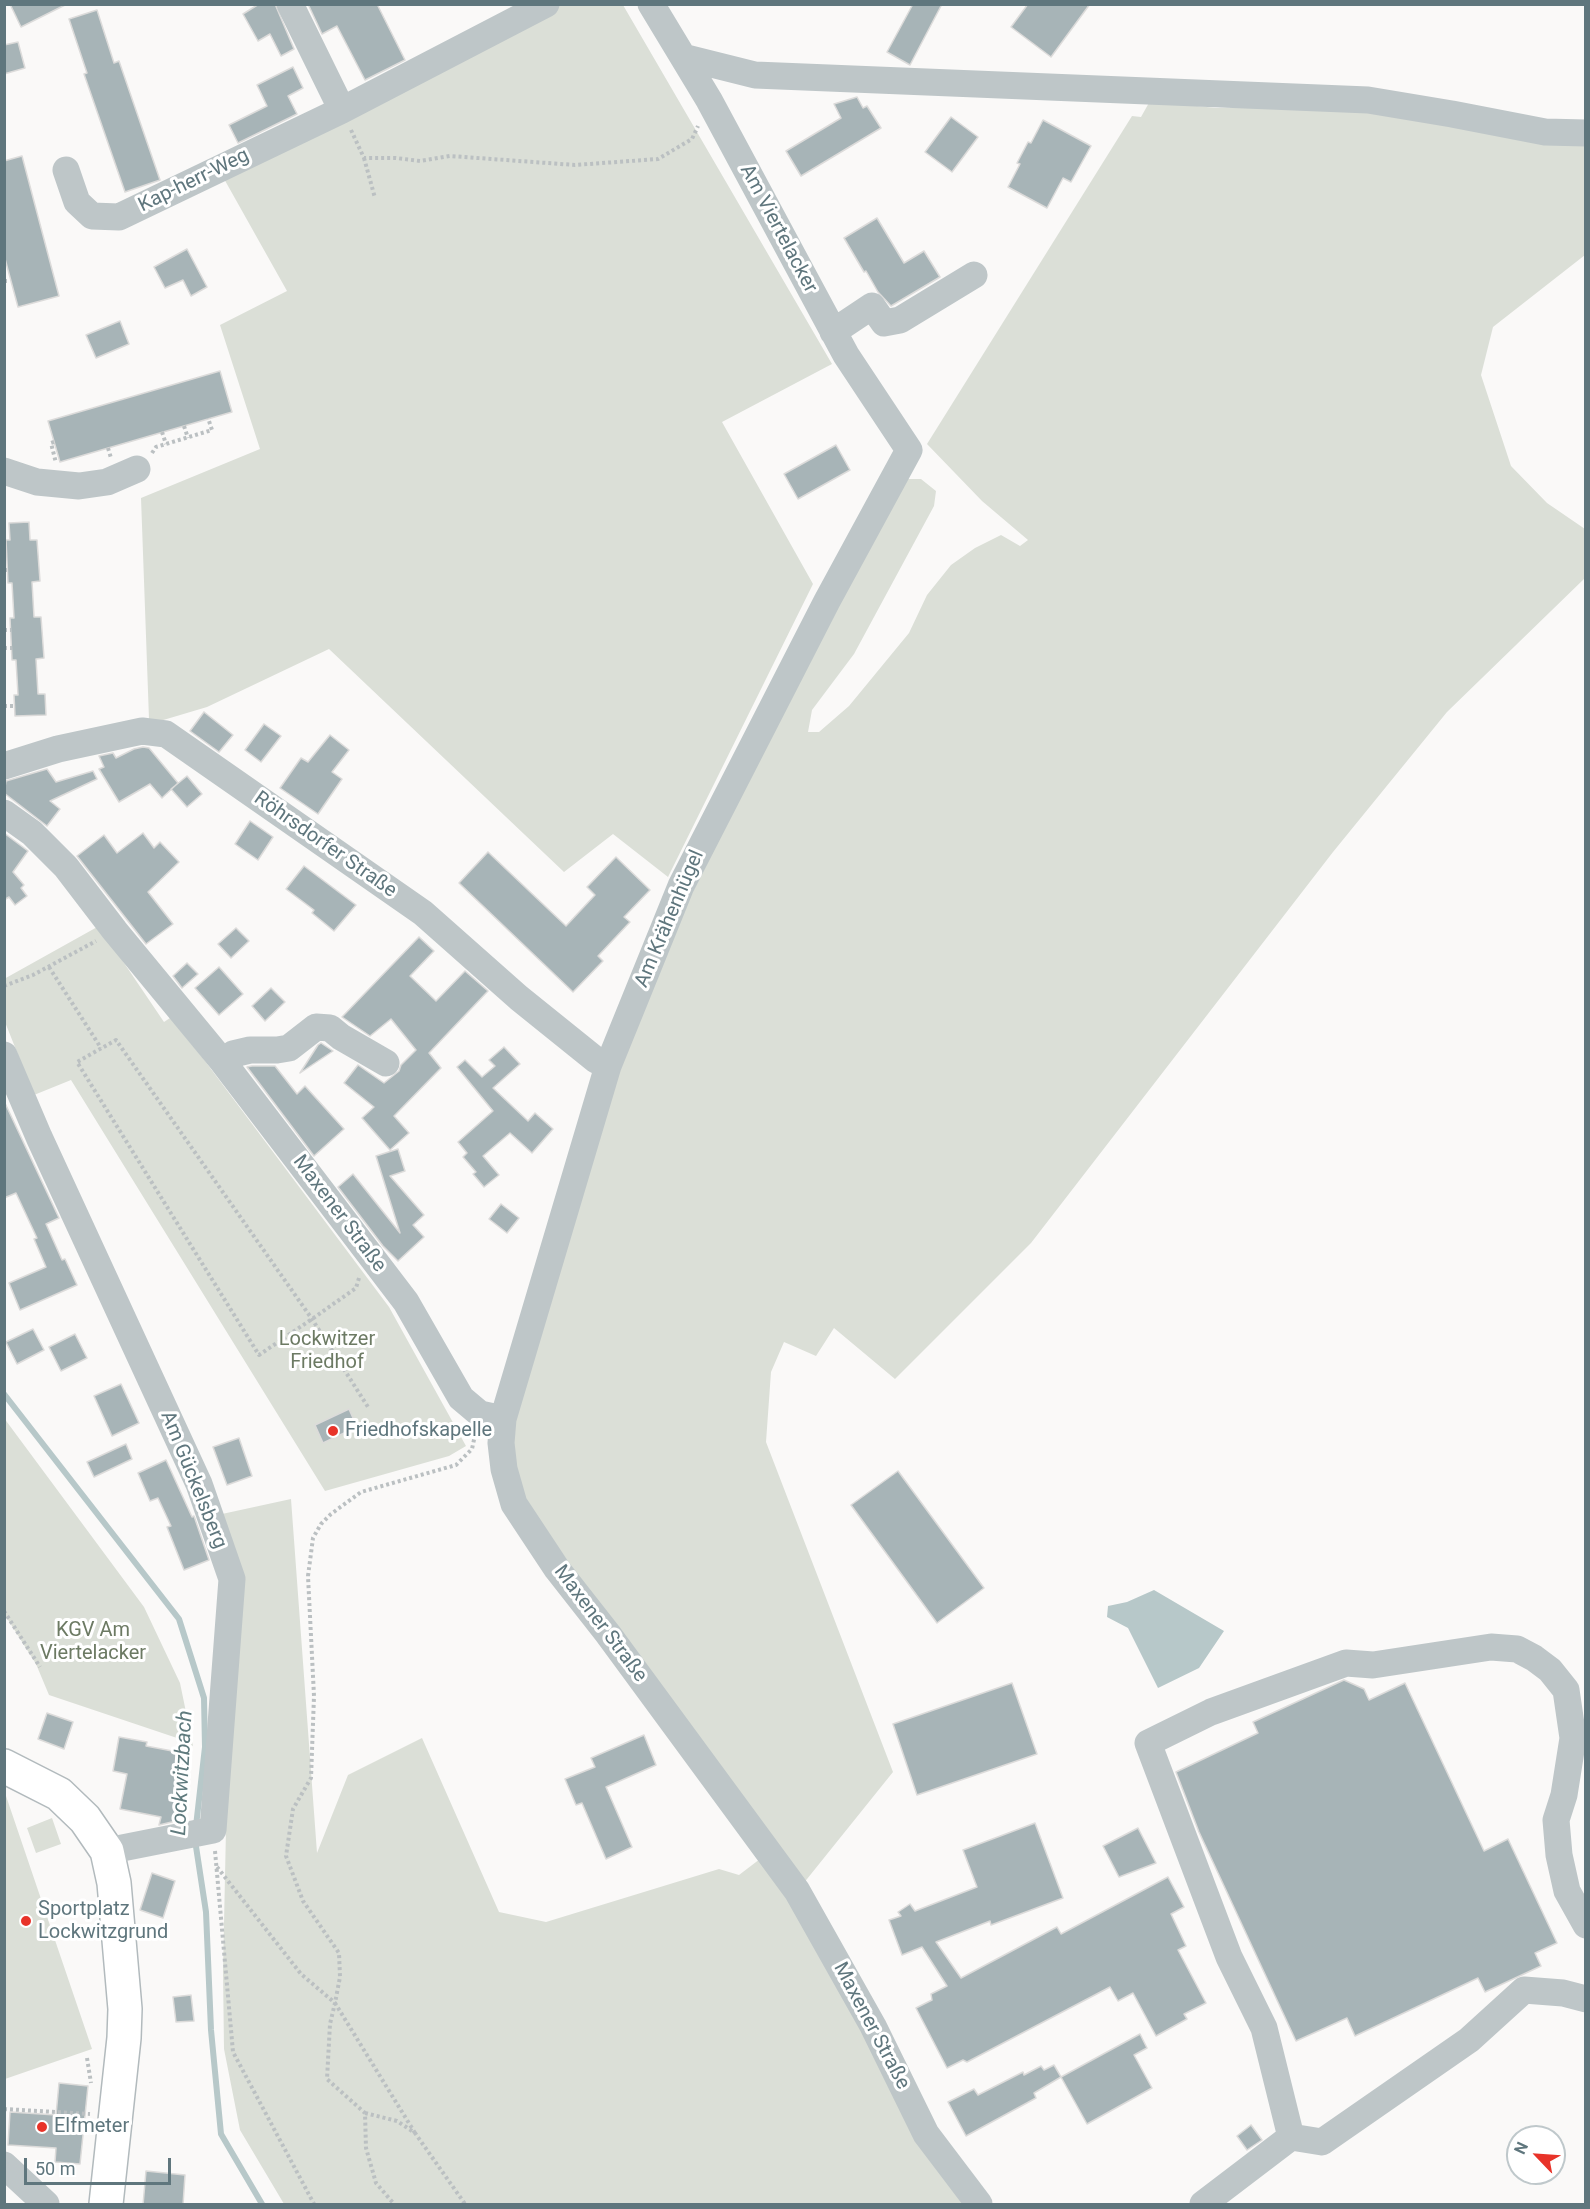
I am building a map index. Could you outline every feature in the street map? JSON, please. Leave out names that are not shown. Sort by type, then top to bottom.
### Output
[{"type":"main road","points":[[4,1766],[59,1794],[85,1819],[107,1851],[114,1882],[123,1969],[125,2019],[106,2205]]},
{"type":"street","points":[[290,4],[342,110]]},
{"type":"street","name":"Kap-herr-Weg","points":[[66,170],[77,202],[92,216],[119,217],[342,110],[546,4]]},
{"type":"street","name":"Am Viertelacker","points":[[651,4],[709,100],[846,355],[909,450]]},
{"type":"street","points":[[684,57],[754,75],[1368,100],[1545,132],[1586,133]]},
{"type":"street","points":[[833,332],[872,306],[884,323],[900,320],[975,275]]},
{"type":"street","name":"Am Krähenhügel","points":[[491,1416],[608,1066],[681,886],[827,601],[909,450]]},
{"type":"street","points":[[4,471],[37,482],[79,486],[107,482],[137,469]]},
{"type":"street","name":"Röhrsdorfer Straße","points":[[4,766],[58,749],[142,731],[166,734],[423,913],[519,998],[596,1060],[608,1066]]},
{"type":"street","name":"Maxener Straße","points":[[4,813],[32,833],[66,867],[115,931],[223,1062],[406,1302],[461,1398],[491,1416],[501,1443],[504,1469],[514,1504],[557,1569],[609,1634],[797,1891],[873,2026],[926,2134],[979,2205]]},
{"type":"street","points":[[223,1062],[233,1054],[250,1050],[290,1048],[316,1027],[330,1028],[341,1037],[386,1063]]},
{"type":"street","name":"Am Gückelsberg","points":[[4,1055],[39,1137],[199,1484],[232,1579],[213,1830]]},
{"type":"street","points":[[1291,2137],[1264,2028],[1229,1957],[1148,1743],[1211,1712],[1346,1663],[1373,1665],[1491,1647],[1517,1649],[1550,1670],[1566,1690],[1573,1738],[1564,1795],[1556,1821],[1558,1855],[1567,1892],[1586,1925]]},
{"type":"street","points":[[107,1851],[213,1830]]},
{"type":"street","points":[[1203,2205],[1291,2137],[1322,2142],[1469,2040],[1524,1990],[1563,1993],[1586,1999]]},
{"type":"street","points":[[4,2165],[46,2205]]},
{"type":"path","points":[[364,158],[396,158],[420,162],[450,156],[575,165],[658,159],[692,139],[709,100]]},
{"type":"path","points":[[342,110],[364,158],[375,198]]},
{"type":"path","points":[[137,469],[156,447],[212,430],[208,418]]},
{"type":"path","points":[[184,426],[188,438]]},
{"type":"path","points":[[162,432],[166,444]]},
{"type":"path","points":[[4,630],[11,630]]},
{"type":"path","points":[[4,648],[12,648]]},
{"type":"path","points":[[4,706],[15,706]]},
{"type":"path","points":[[4,986],[49,967],[115,931]]},
{"type":"path","points":[[49,967],[101,1048]]},
{"type":"path","points":[[368,1407],[312,1319],[116,1040],[77,1062],[259,1355],[312,1319],[356,1288],[361,1269],[374,1260]]},
{"type":"path","points":[[415,2133],[397,2121],[365,2113],[327,2079],[330,2024],[340,1977],[339,1953],[303,1901],[286,1856],[293,1809],[311,1778],[314,1696],[308,1576],[313,1538],[321,1524],[331,1514],[361,1491],[456,1465],[472,1449],[491,1416]]},
{"type":"path","points":[[4,1611],[40,1667]]},
{"type":"path","points":[[213,1830],[233,2052],[314,2205]]},
{"type":"path","points":[[217,1867],[301,1974],[335,2003],[415,2133],[465,2205]]},
{"type":"path","points":[[87,2058],[92,2089]]},
{"type":"path","points":[[4,2109],[90,2114],[92,2109]]},
{"type":"path","points":[[365,2113],[366,2148],[376,2183],[394,2205]]},
{"type":"green space","points":[[557,5],[623,5],[832,364],[722,422],[813,584],[668,877],[613,834],[564,872],[329,649],[207,707],[160,721],[149,719],[141,498],[260,449],[220,325],[287,291],[223,177]]},
{"type":"green space","points":[[1150,101],[1216,108],[1370,107],[1585,140],[1585,255],[1493,327],[1481,375],[1511,466],[1547,503],[1585,529],[1585,578],[1447,712],[1333,852],[1031,1243],[895,1379],[834,1328],[816,1356],[784,1342],[771,1372],[766,1442],[893,1772],[803,1884],[612,1625],[521,1494],[512,1455],[513,1427],[618,1076],[652,974],[834,608],[908,479],[921,479],[936,491],[934,506],[854,654],[812,710],[808,732],[819,732],[849,706],[909,633],[927,595],[951,565],[975,548],[1001,535],[1020,546],[1028,540],[982,501],[927,444],[1132,116],[1141,117]]},
{"type":"green space","name":"Lockwitzer Friedhof","points":[[99,926],[164,1022],[170,1018],[202,1057],[389,1307],[466,1446],[449,1456],[325,1491],[71,1080],[34,1095],[5,1022],[4,979]]},
{"type":"green space","name":"KGV Am Viertelacker","points":[[4,1418],[144,1607],[180,1683],[193,1746],[180,1739],[49,1695],[36,1664],[5,1615]]},
{"type":"green space","points":[[291,1499],[317,1853],[348,1775],[422,1738],[499,1912],[546,1922],[719,1869],[739,1875],[760,1859],[789,1895],[969,2204],[284,2204],[240,2130],[224,2049],[226,1829],[222,1514]]},
{"type":"green space","name":"Sportplatz Lockwitzgrund","points":[[5,1793],[92,2049],[4,2079]]},
{"type":"green space","points":[[52,1818],[61,1844],[36,1853],[27,1828]]},
{"type":"shaded area","points":[[1154,1590],[1224,1631],[1199,1668],[1158,1688],[1128,1628],[1107,1617],[1108,1606],[1127,1602]]},
{"type":"building","points":[[10,4],[67,4],[21,27]]},
{"type":"building","points":[[259,4],[275,4],[294,49],[281,56],[270,34],[258,41],[243,14]]},
{"type":"building","points":[[308,4],[377,4],[405,60],[365,80],[337,26],[322,34]]},
{"type":"building","points":[[913,4],[942,4],[910,65],[887,52]]},
{"type":"building","points":[[1028,4],[1090,4],[1051,57],[1011,27]]},
{"type":"building","points":[[97,10],[114,63],[119,61],[160,180],[125,192],[84,74],[87,73],[69,19]]},
{"type":"building","points":[[18,42],[25,68],[4,74],[4,45]]},
{"type":"building","points":[[293,67],[303,88],[288,96],[297,114],[238,143],[229,125],[267,106],[257,85]]},
{"type":"building","points":[[857,97],[863,108],[867,106],[881,128],[801,176],[786,151],[841,118],[834,104]]},
{"type":"building","points":[[951,117],[978,137],[952,172],[925,152]]},
{"type":"building","points":[[1043,120],[1091,146],[1071,182],[1063,178],[1047,208],[1008,187],[1020,164],[1017,163]]},
{"type":"building","points":[[22,156],[59,296],[18,307],[4,255],[4,161]]},
{"type":"building","points":[[877,218],[904,263],[924,251],[940,277],[891,306],[878,292],[866,271],[864,272],[844,238]]},
{"type":"building","points":[[187,249],[207,287],[191,296],[183,280],[165,288],[154,267]]},
{"type":"building","points":[[120,321],[129,344],[96,358],[86,335]]},
{"type":"building","points":[[220,371],[232,412],[60,462],[48,421]]},
{"type":"building","points":[[836,445],[850,470],[798,499],[784,474]]},
{"type":"building","points":[[29,522],[30,540],[37,540],[40,581],[32,582],[34,617],[41,617],[44,658],[36,659],[38,694],[45,694],[46,715],[15,716],[14,695],[18,695],[16,660],[12,660],[10,618],[14,618],[12,583],[8,583],[6,540],[10,540],[9,523]]},
{"type":"building","points":[[204,712],[233,735],[219,752],[190,731]]},
{"type":"building","points":[[264,724],[281,736],[261,762],[245,750]]},
{"type":"building","points":[[330,735],[349,750],[332,772],[342,779],[318,814],[280,788],[301,758],[308,762]]},
{"type":"building","points":[[143,747],[149,748],[178,783],[162,798],[150,784],[119,802],[99,769],[104,767],[99,756],[113,753],[116,758]]},
{"type":"building","points":[[47,769],[56,782],[93,771],[97,779],[50,801],[60,809],[47,826],[4,793],[6,781]]},
{"type":"building","points":[[187,776],[202,794],[187,807],[171,789]]},
{"type":"building","points":[[250,821],[273,837],[258,860],[235,844]]},
{"type":"building","points":[[4,833],[28,851],[13,872],[24,885],[21,888],[27,896],[15,905],[9,897],[4,900]]},
{"type":"building","points":[[143,833],[154,848],[160,842],[179,862],[148,892],[173,924],[146,944],[77,856],[104,835],[117,853]]},
{"type":"building","points":[[488,852],[566,926],[595,895],[587,887],[616,857],[650,890],[624,917],[630,922],[598,956],[603,961],[573,992],[459,883]]},
{"type":"building","points":[[304,866],[356,905],[334,931],[312,913],[314,910],[286,889]]},
{"type":"building","points":[[236,928],[249,941],[231,958],[218,944]]},
{"type":"building","points":[[419,937],[434,951],[410,976],[436,1001],[465,971],[488,991],[429,1053],[441,1068],[394,1116],[409,1133],[390,1150],[362,1118],[374,1107],[344,1083],[358,1065],[384,1083],[399,1071],[401,1065],[416,1050],[391,1019],[370,1036],[342,1017]]},
{"type":"building","points":[[187,963],[198,974],[182,988],[173,976]]},
{"type":"building","points":[[219,967],[243,994],[219,1015],[195,988]]},
{"type":"building","points":[[271,988],[285,1002],[265,1021],[252,1006]]},
{"type":"building","points":[[321,1043],[333,1051],[300,1073],[318,1045]]},
{"type":"building","points":[[504,1047],[520,1064],[493,1088],[528,1121],[535,1113],[553,1129],[532,1153],[510,1133],[483,1156],[499,1175],[484,1187],[473,1174],[476,1172],[463,1157],[467,1153],[458,1142],[493,1111],[457,1067],[465,1060],[482,1077],[495,1066],[489,1060]]},
{"type":"building","points":[[275,1066],[297,1094],[305,1086],[344,1129],[314,1156],[247,1067]]},
{"type":"building","points":[[4,1101],[59,1218],[46,1224],[62,1260],[65,1259],[77,1285],[20,1310],[9,1283],[46,1267],[34,1239],[37,1238],[16,1193],[4,1198]]},
{"type":"building","points":[[398,1149],[405,1171],[390,1176],[424,1215],[413,1225],[424,1237],[398,1261],[383,1246],[338,1187],[353,1174],[400,1233],[376,1156]]},
{"type":"building","points":[[501,1204],[519,1218],[507,1233],[489,1219]]},
{"type":"building","points":[[33,1329],[44,1350],[17,1364],[6,1342]]},
{"type":"building","points":[[75,1334],[87,1358],[61,1371],[49,1347]]},
{"type":"building","points":[[121,1384],[139,1423],[112,1436],[94,1396]]},
{"type":"building","name":"Friedhofskapelle","points":[[349,1409],[357,1427],[323,1443],[315,1425]]},
{"type":"building","points":[[239,1438],[252,1476],[227,1485],[213,1447]]},
{"type":"building","points":[[126,1444],[132,1459],[94,1477],[87,1462]]},
{"type":"building","points":[[166,1460],[192,1517],[194,1516],[209,1560],[184,1570],[167,1527],[171,1526],[158,1498],[150,1501],[138,1473]]},
{"type":"building","points":[[898,1471],[984,1588],[937,1623],[851,1505]]},
{"type":"building","points":[[1344,1680],[1364,1689],[1369,1700],[1405,1683],[1484,1851],[1508,1839],[1557,1943],[1535,1953],[1541,1966],[1485,1992],[1478,1978],[1355,2036],[1347,2018],[1296,2041],[1199,1832],[1176,1772],[1258,1733],[1253,1722]]},
{"type":"building","points":[[1012,1683],[1037,1754],[917,1795],[893,1724]]},
{"type":"building","points":[[47,1713],[73,1722],[64,1749],[38,1739]]},
{"type":"building","points":[[644,1735],[656,1765],[606,1787],[632,1847],[606,1859],[582,1803],[576,1805],[565,1779],[595,1767],[591,1758]]},
{"type":"building","points":[[119,1737],[147,1742],[146,1746],[188,1754],[185,1769],[189,1769],[180,1820],[159,1825],[161,1817],[120,1809],[127,1774],[113,1771]]},
{"type":"building","points":[[1035,1823],[1063,1898],[991,1925],[990,1921],[936,1942],[961,1978],[1057,1927],[1061,1934],[1168,1877],[1184,1907],[1171,1914],[1186,1946],[1178,1950],[1206,2003],[1184,2014],[1187,2019],[1156,2036],[1133,1993],[1118,2001],[1110,1987],[967,2062],[963,2060],[947,2068],[916,2008],[932,2000],[931,1994],[947,1986],[922,1947],[902,1955],[889,1920],[901,1916],[898,1912],[910,1904],[915,1911],[977,1887],[963,1850]]},
{"type":"building","points":[[1138,1828],[1156,1863],[1119,1877],[1103,1846]]},
{"type":"building","points":[[152,1873],[175,1881],[163,1918],[140,1910]]},
{"type":"building","points":[[191,1995],[194,2021],[176,2022],[173,1997]]},
{"type":"building","points":[[1140,2034],[1147,2048],[1134,2055],[1152,2088],[1087,2124],[1061,2077]]},
{"type":"building","points":[[1054,2065],[1061,2077],[1034,2093],[1036,2098],[966,2136],[948,2102],[974,2089],[978,2095],[1023,2072],[1024,2075],[1041,2066],[1044,2070]]},
{"type":"building","points":[[59,2083],[88,2086],[80,2164],[55,2162],[56,2148],[8,2145],[10,2112],[56,2115]]},
{"type":"building","points":[[1251,2125],[1262,2140],[1247,2150],[1237,2136]]},
{"type":"building","points":[[146,2171],[185,2175],[183,2205],[143,2205]]},
{"type":"waterway","name":"Lockwitzbach","points":[[4,1394],[179,1619],[204,1698],[205,1747],[196,1826]]},
{"type":"waterway","name":"Lockwitzbach","points":[[195,1840],[206,1912],[211,2030],[221,2134],[262,2204]]},
{"type":"place","name":"Friedhofskapelle","points":[[333,1431]]},
{"type":"place","name":"Sportplatz Lockwitzgrund","points":[[26,1921]]},
{"type":"place","name":"Elfmeter","points":[[42,2127]]}]
